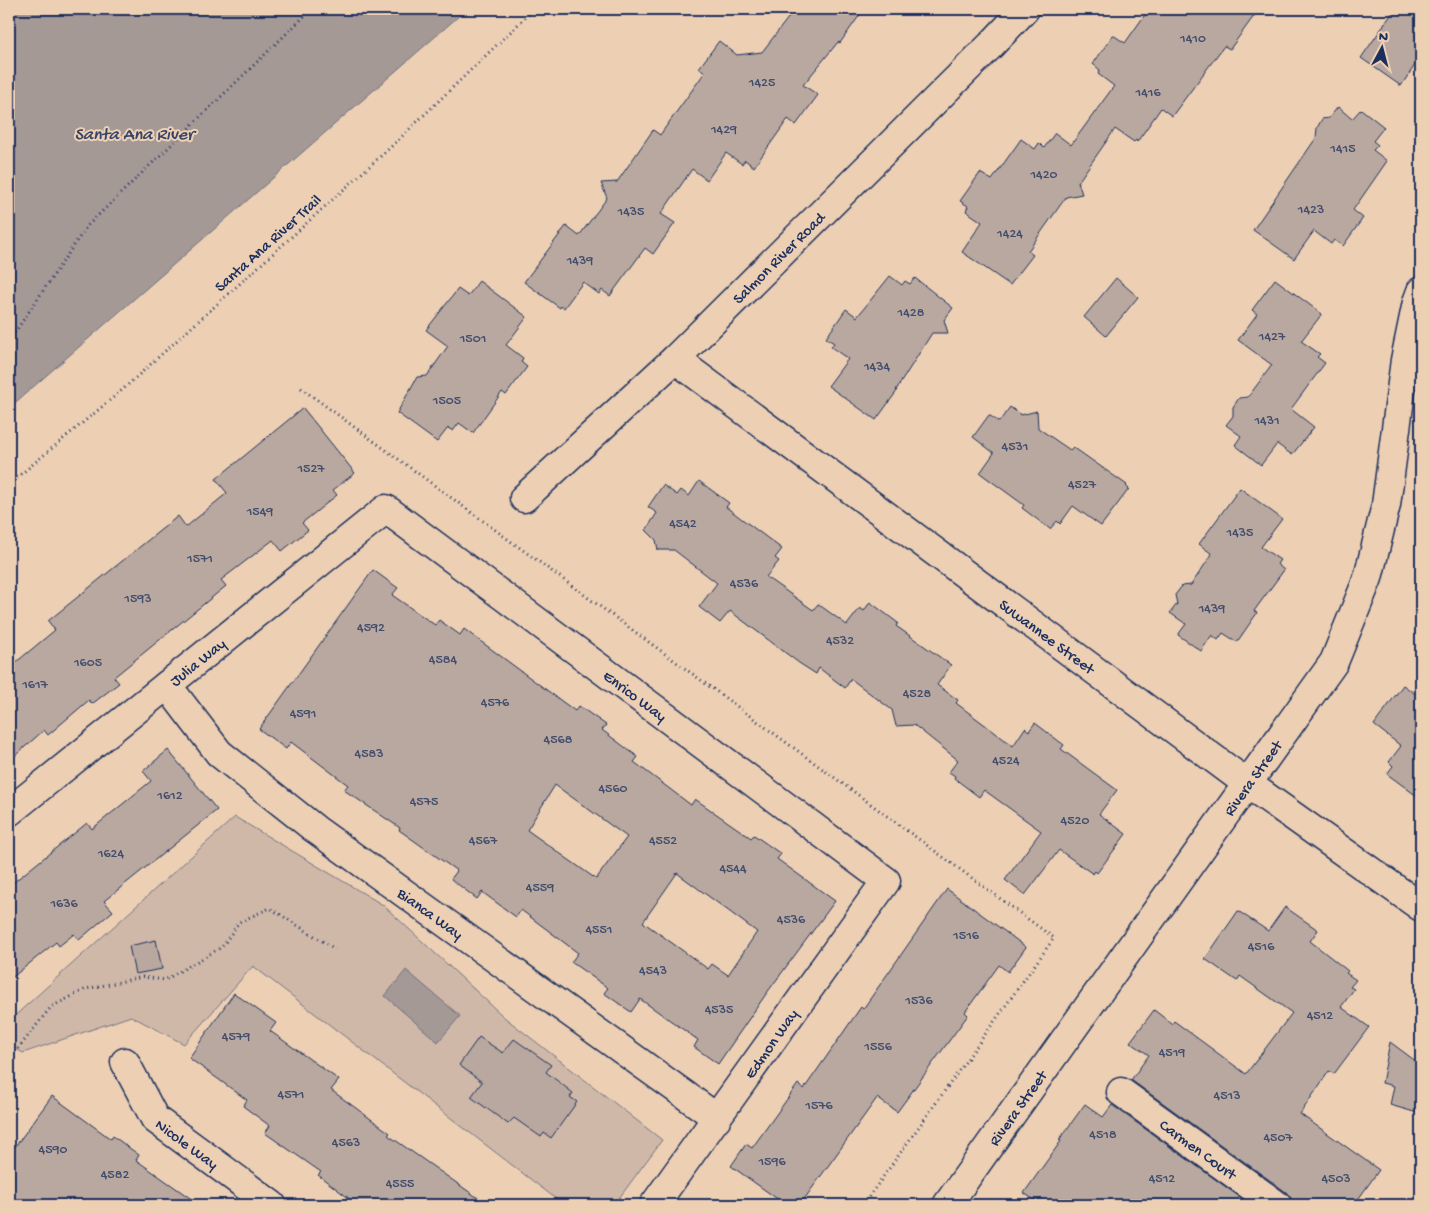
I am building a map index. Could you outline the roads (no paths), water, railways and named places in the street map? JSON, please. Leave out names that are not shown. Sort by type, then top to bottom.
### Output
[{"type":"street","name":"Salmon River Road","points":[[524,498],[675,360],[991,45],[1024,9]]},
{"type":"street","name":"Rivera Street","points":[[947,1205],[1334,662],[1368,578],[1386,505],[1405,360],[1421,291]]},
{"type":"street","name":"Suwannee Street","points":[[675,360],[1248,784],[1421,907]]},
{"type":"street","name":"Julia Way","points":[[9,812],[386,509]]},
{"type":"street","name":"Enrico Way","points":[[386,509],[886,881]]},
{"type":"street","name":"Bianca Way","points":[[167,685],[219,753],[308,823],[717,1118]]},
{"type":"street","name":"Edmon Way","points":[[664,1202],[717,1118],[886,881]]},
{"type":"street","name":"Nicole Way","points":[[125,1062],[155,1118],[272,1205]]},
{"type":"street","name":"Carmen Court","points":[[1120,1092],[1277,1205]]},
{"type":"water","name":"Santa Ana River","points":[[9,9],[467,9],[9,408]]},
{"type":"water","points":[[406,970],[460,1016],[438,1042],[385,996]]}]
